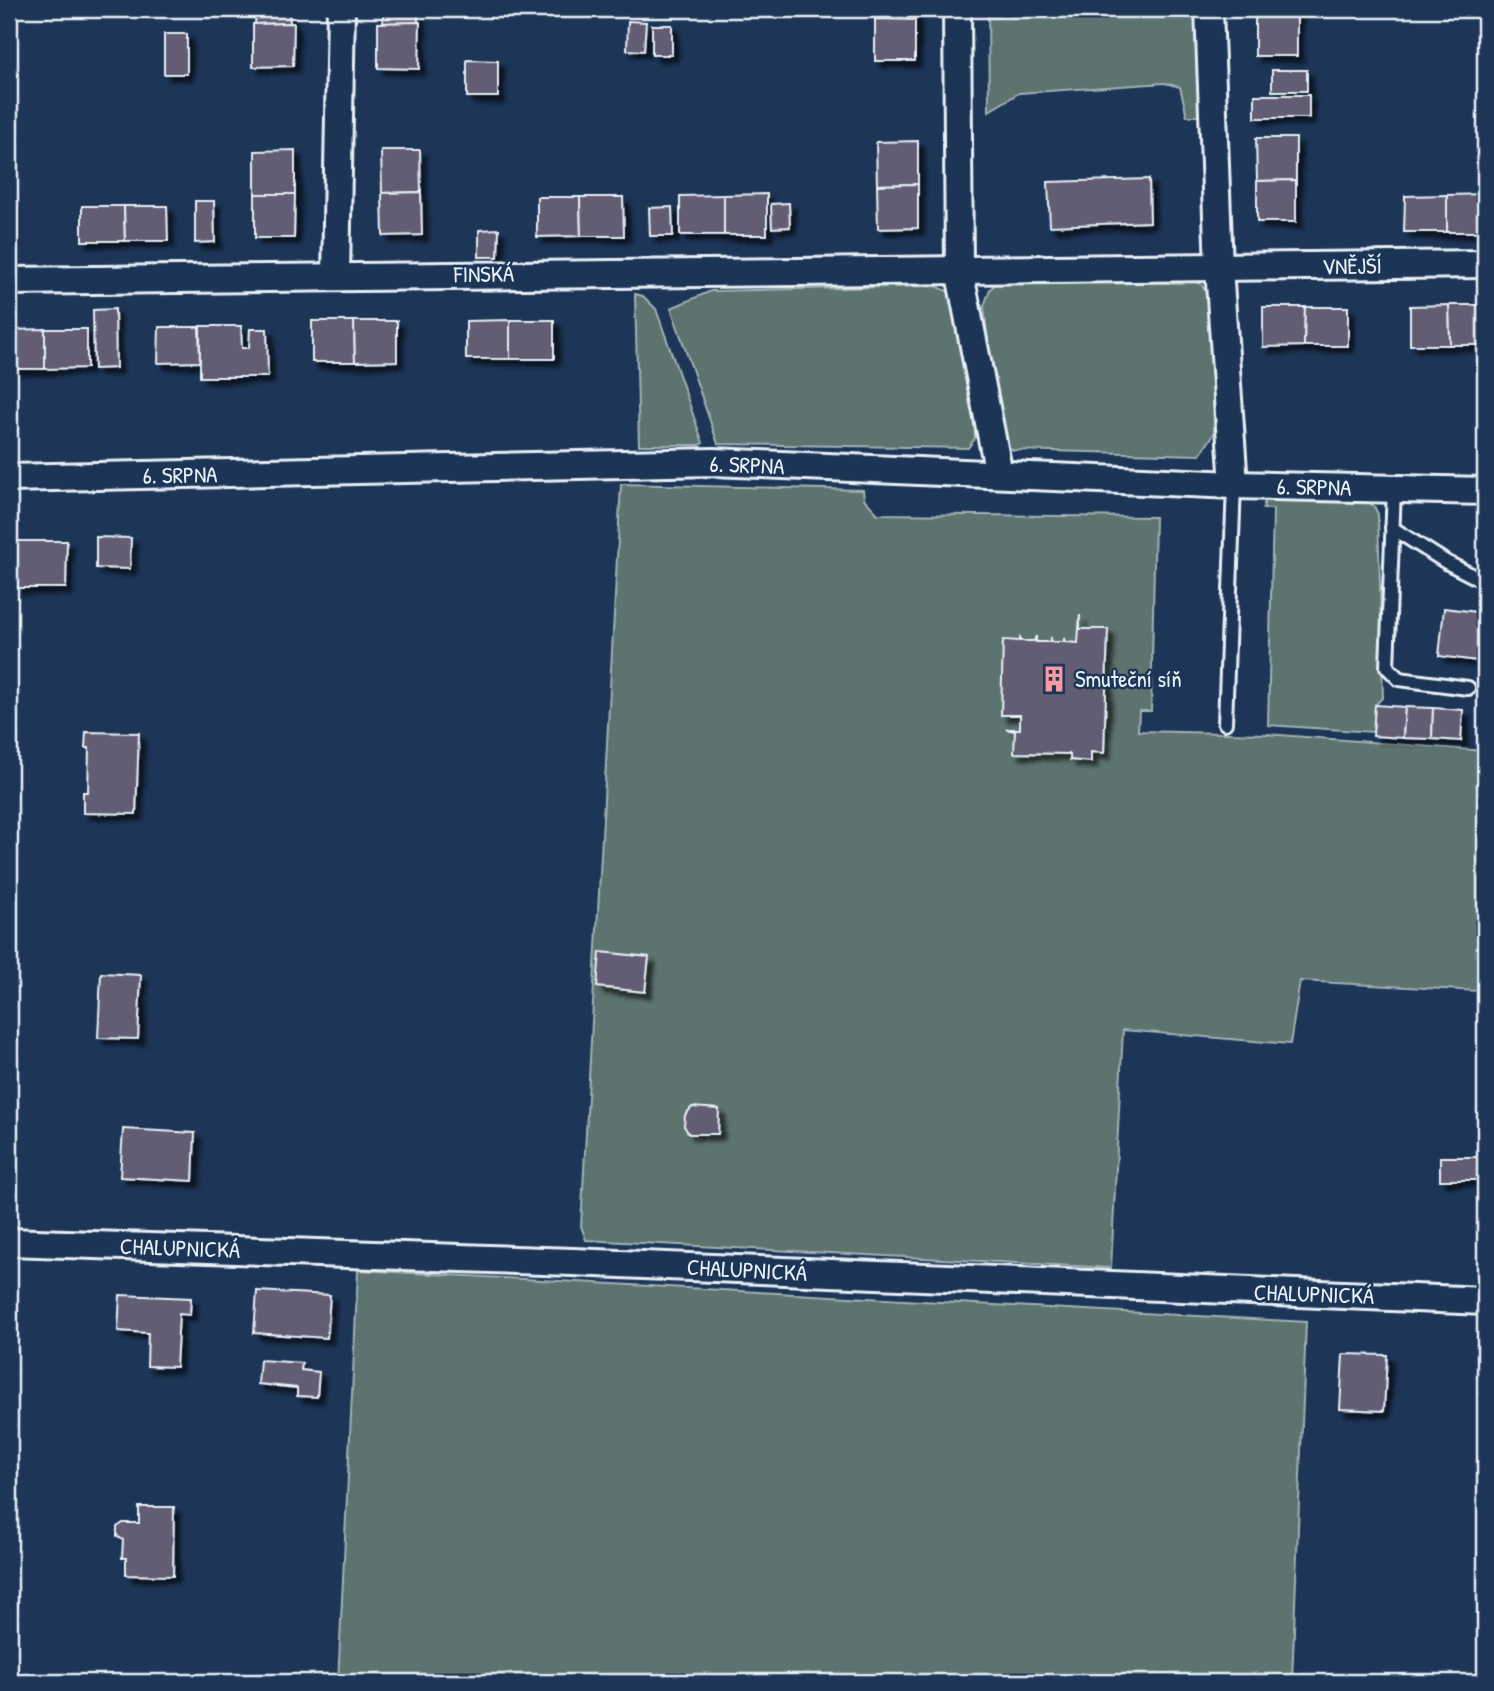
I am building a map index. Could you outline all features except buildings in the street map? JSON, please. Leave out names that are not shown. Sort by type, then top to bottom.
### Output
[{"type":"street","points":[[337,276],[341,9]]},
{"type":"street","points":[[957,9],[959,269],[999,474]]},
{"type":"street","points":[[1209,9],[1219,268],[1228,435],[1234,485]]},
{"type":"street","name":"VNĚJŠÍ","points":[[959,269],[1485,264]]},
{"type":"street","name":"FINSKÁ","points":[[9,281],[959,269]]},
{"type":"street","name":"6. SRPNA","points":[[9,478],[713,462],[1234,485],[1485,491]]},
{"type":"street","name":"CHALUPNICKÁ","points":[[9,1242],[540,1261],[1485,1301]]},
{"type":"lane","points":[[1225,723],[1234,485]]},
{"type":"lane","points":[[1394,489],[1387,667],[1399,679],[1468,688]]},
{"type":"lane","points":[[1392,528],[1446,562],[1485,582]]},
{"type":"green space","points":[[988,9],[1201,9],[1202,116],[1187,116],[1180,87],[1165,83],[1019,93],[989,111]]},
{"type":"green space","points":[[1188,280],[1201,284],[1209,296],[1211,314],[1214,434],[1200,455],[1013,450],[1005,445],[997,429],[984,306],[990,289],[997,283]]},
{"type":"green space","points":[[936,286],[954,294],[970,346],[975,438],[968,448],[718,444],[671,308],[711,291]]},
{"type":"green space","points":[[635,294],[643,296],[656,309],[703,443],[700,445],[639,445]]},
{"type":"green space","points":[[621,484],[863,490],[864,499],[878,514],[1155,517],[1151,711],[1139,711],[1138,731],[1267,734],[1485,751],[1485,863],[1478,991],[1300,981],[1290,1044],[1123,1030],[1111,1268],[586,1240],[581,1226]]},
{"type":"green space","points":[[1265,500],[1367,502],[1374,506],[1378,514],[1383,697],[1375,705],[1373,732],[1268,725],[1273,509],[1263,509]]},
{"type":"green space","points":[[358,1270],[1306,1322],[1292,1682],[338,1682]]},
{"type":"place","name":"Smuteční síň","points":[[1054,679]]}]
